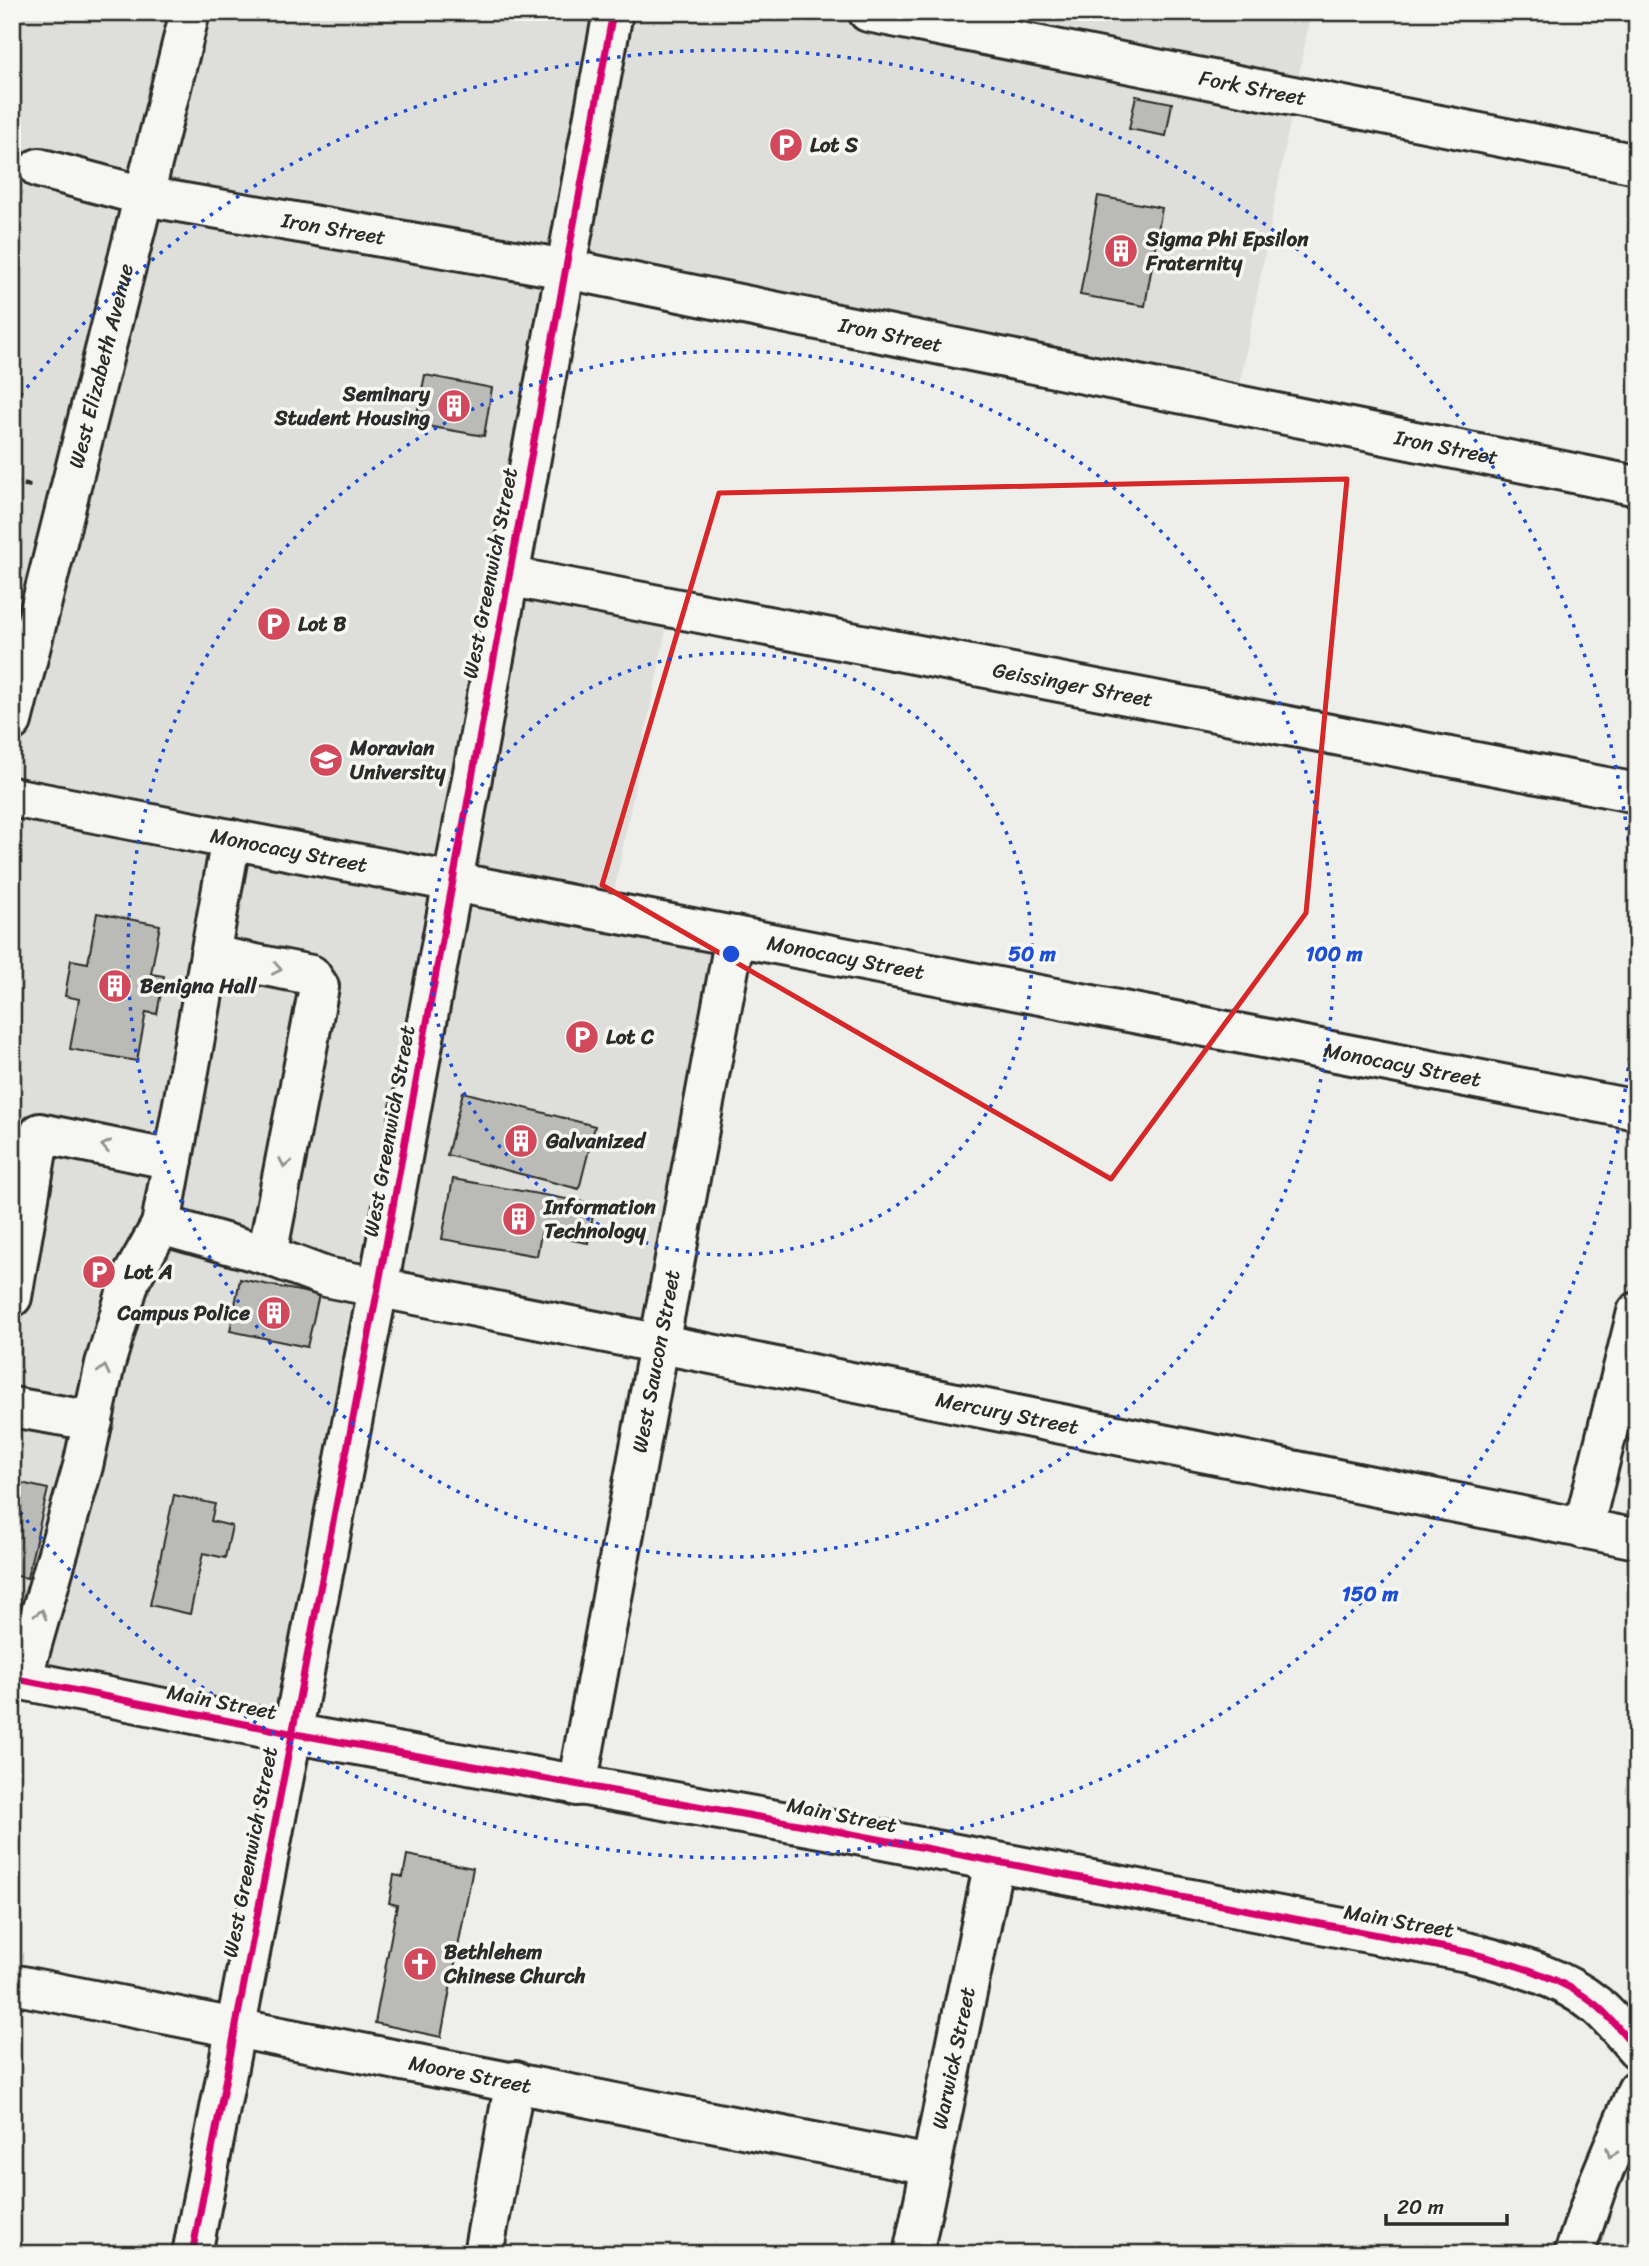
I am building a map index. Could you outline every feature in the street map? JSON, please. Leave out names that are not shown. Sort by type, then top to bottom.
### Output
[{"type":"street","name":"West Elizabeth Avenue","points":[[12,721],[190,12]]},
{"type":"street","name":"West Greenwich Street","points":[[192,2254],[290,1733],[378,1287],[613,12]]},
{"type":"street","name":"Fork Street","points":[[869,12],[1637,164]]},
{"type":"street","name":"Iron Street","points":[[39,168],[144,196],[566,269],[1637,486]]},
{"type":"street","name":"Geissinger Street","points":[[507,576],[1637,793]]},
{"type":"street","name":"Monocacy Street","points":[[12,797],[1637,1110]]},
{"type":"street","points":[[17,1679],[93,1421],[105,1364],[131,1280],[161,1225],[231,839]]},
{"type":"street","name":"West Saucon Street","points":[[577,1786],[735,936]]},
{"type":"street","points":[[210,955],[311,975],[319,987],[267,1255]]},
{"type":"street","points":[[12,1297],[40,1133],[173,1160]]},
{"type":"street","name":"Mercury Street","points":[[161,1225],[267,1255],[326,1277],[1637,1539]]},
{"type":"street","points":[[1583,1528],[1637,1312]]},
{"type":"street","points":[[12,1407],[93,1421]]},
{"type":"street","name":"Main Street","points":[[17,1679],[290,1733],[826,1829],[1466,1952],[1536,1971],[1597,2005],[1637,2049]]},
{"type":"street","name":"Warwick Street","points":[[913,2254],[994,1862]]},
{"type":"street","name":"Moore Street","points":[[12,1984],[515,2081],[930,2165]]},
{"type":"street","points":[[483,2254],[515,2081]]},
{"type":"street","points":[[1574,2254],[1596,2189],[1637,2090]]},
{"type":"highlighted area","points":[[1347,479],[1306,913],[1111,1179],[602,885],[719,493]]},
{"type":"shaded area","name":"Moravian University","points":[[12,12],[1311,12],[1236,405],[566,269],[507,576],[670,609],[610,912],[735,936],[660,1342],[378,1288],[290,1733],[12,1677]]},
{"type":"building","points":[[1136,96],[1172,103],[1166,136],[1129,129]]},
{"type":"building","name":"Sigma Phi Epsilon Fraternity","points":[[1098,196],[1162,208],[1145,306],[1080,295]]},
{"type":"building","name":"Seminary Student Housing","points":[[425,375],[492,388],[484,436],[415,424]]},
{"type":"building","name":"Benigna Hall","points":[[97,913],[160,925],[151,974],[164,976],[157,1014],[146,1012],[137,1061],[70,1049],[79,999],[65,996],[71,960],[88,963]]},
{"type":"building","name":"Galvanized","points":[[463,1092],[595,1126],[579,1189],[447,1155]]},
{"type":"building","name":"Information Technology","points":[[453,1179],[595,1204],[588,1243],[541,1234],[537,1256],[442,1239]]},
{"type":"building","name":"Campus Police","points":[[240,1279],[319,1295],[307,1347],[230,1331]]},
{"type":"building","points":[[12,1481],[48,1489],[27,1578],[12,1575]]},
{"type":"building","points":[[174,1495],[215,1504],[211,1521],[232,1526],[225,1558],[203,1553],[190,1614],[150,1605]]},
{"type":"building","name":"Bethlehem Chinese Church","points":[[407,1855],[473,1868],[441,2037],[375,2023],[397,1905],[389,1903],[394,1875],[403,1877]]},
{"type":"cycle path","points":[[192,2254],[378,1288],[613,12]]},
{"type":"cycle path","points":[[12,1678],[290,1733],[826,1829],[1467,1952],[1534,1972],[1567,1986],[1602,2010],[1637,2049]]},
{"type":"place","name":"Lot S","points":[[786,145]]},
{"type":"place","name":"Sigma Phi Epsilon Fraternity","points":[[1121,251]]},
{"type":"place","name":"Seminary Student Housing","points":[[454,406]]},
{"type":"place","name":"Lot B","points":[[274,624]]},
{"type":"place","name":"Moravian University","points":[[326,760]]},
{"type":"place","name":"Benigna Hall","points":[[115,986]]},
{"type":"place","name":"Lot C","points":[[582,1037]]},
{"type":"place","name":"Galvanized","points":[[521,1141]]},
{"type":"place","name":"Information Technology","points":[[519,1219]]},
{"type":"place","name":"Lot A","points":[[99,1272]]},
{"type":"place","name":"Campus Police","points":[[274,1313]]},
{"type":"place","name":"Bethlehem Chinese Church","points":[[420,1964]]}]
